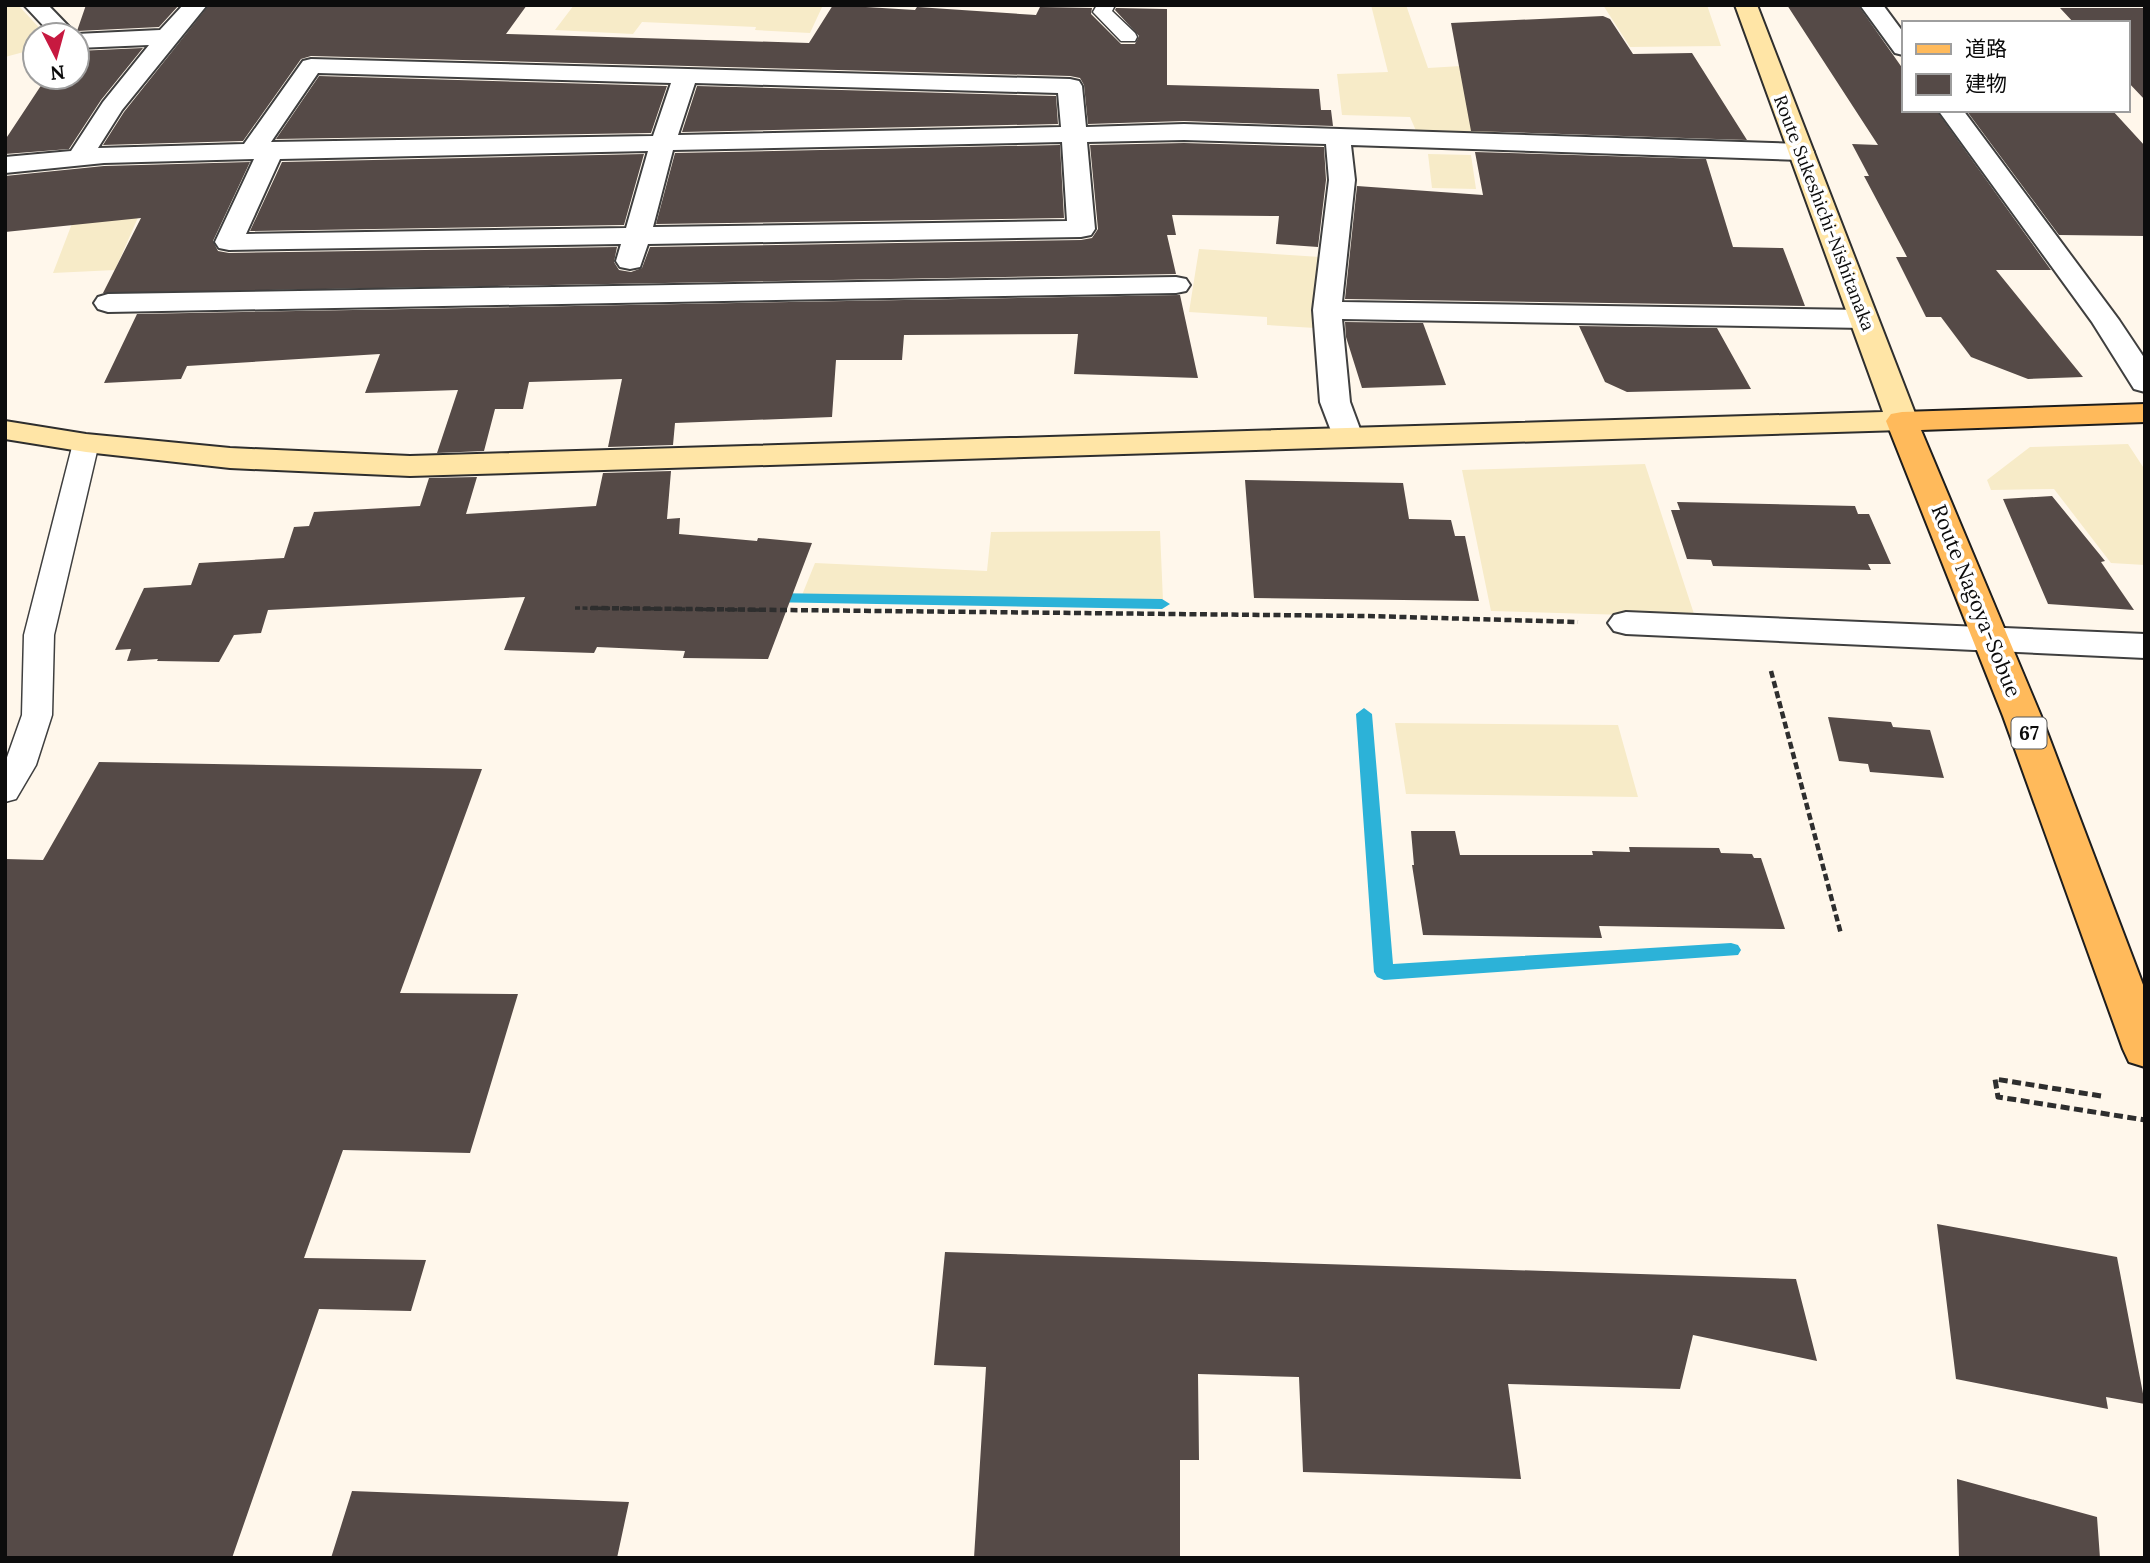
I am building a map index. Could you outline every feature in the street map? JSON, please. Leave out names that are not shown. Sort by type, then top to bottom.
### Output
[{"type":"main road","points":[[1902,421],[2145,413]]},
{"type":"main road","name":"Route Nagoya-Sobue","points":[[1902,421],[1992,640],[2076,858],[2145,1049]]},
{"type":"street","points":[[35,5],[51,21]]},
{"type":"street","points":[[80,155],[112,107],[196,5]]},
{"type":"street","name":"Route Sukeshichi-Nishitanaka","points":[[1746,5],[1902,421]]},
{"type":"street","points":[[1871,5],[1902,47]]},
{"type":"street","points":[[91,40],[167,37]]},
{"type":"street","points":[[311,66],[685,78],[1070,86],[1081,229],[229,242],[261,150],[311,66]]},
{"type":"street","points":[[621,293],[663,142],[685,78]]},
{"type":"street","points":[[1951,112],[2105,320],[2145,383]]},
{"type":"street","points":[[5,165],[80,155],[1184,132],[1801,152]]},
{"type":"street","points":[[1338,138],[1342,180],[1327,310],[1335,402],[1347,437]]},
{"type":"street","points":[[108,303],[1176,285]]},
{"type":"street","points":[[1327,310],[1864,319]]},
{"type":"street","points":[[5,430],[86,443],[230,458],[410,466],[1902,421]]},
{"type":"street","points":[[1626,623],[2145,646]]},
{"type":"lane","points":[[1105,5],[1102,12],[1128,37]]},
{"type":"lane","points":[[5,791],[20,765],[37,715],[39,635],[86,443]]},
{"type":"path","points":[[575,608],[1368,616],[1626,623]]},
{"type":"path","points":[[1760,629],[1841,934]]},
{"type":"path","points":[[2101,1096],[1995,1079],[1998,1097],[2145,1120]]},
{"type":"shaded area","points":[[5,5],[18,5],[33,21],[21,21],[21,53],[5,57]]},
{"type":"shaded area","points":[[574,5],[823,5],[810,33],[755,30],[756,27],[642,22],[633,34],[555,30]]},
{"type":"shaded area","points":[[1371,5],[1406,5],[1428,68],[1477,65],[1499,135],[1417,133],[1410,117],[1342,115],[1337,74],[1388,72]]},
{"type":"shaded area","points":[[1603,5],[1707,5],[1721,46],[1630,47]]},
{"type":"shaded area","points":[[1428,154],[1471,155],[1476,189],[1432,188]]},
{"type":"shaded area","points":[[154,181],[115,270],[53,273],[83,195]]},
{"type":"shaded area","points":[[1199,249],[1320,257],[1315,328],[1267,325],[1267,317],[1189,312]]},
{"type":"shaded area","points":[[2128,444],[2145,470],[2145,565],[2111,563],[2054,489],[1991,490],[1987,480],[2030,447]]},
{"type":"shaded area","points":[[1645,464],[1695,617],[1491,611],[1462,470]]},
{"type":"shaded area","points":[[1160,531],[1163,601],[802,595],[815,563],[987,571],[991,532]]},
{"type":"shaded area","points":[[1395,723],[1618,725],[1638,797],[1406,794]]},
{"type":"building","points":[[86,5],[179,5],[159,27],[91,30],[91,21],[80,21]]},
{"type":"building","points":[[209,5],[527,5],[506,34],[809,43],[833,5],[915,10],[917,7],[1036,15],[1040,7],[1092,8],[1091,14],[1121,44],[1135,44],[1139,36],[1116,8],[1167,9],[1167,85],[1319,89],[1321,110],[1331,110],[1333,126],[1184,121],[1088,124],[1084,85],[1080,78],[1070,76],[311,56],[301,59],[243,141],[103,145],[124,112]]},
{"type":"building","points":[[1787,5],[1858,5],[1902,68],[1902,112],[1937,112],[2051,270],[1996,270],[2083,377],[2028,379],[1971,357],[1941,317],[1926,317],[1896,257],[1907,257],[1864,176],[1869,176],[1852,144],[1878,145]]},
{"type":"building","points":[[2060,8],[2145,8],[2145,100],[2129,83],[2129,21],[2072,21]]},
{"type":"building","points":[[1603,16],[1610,19],[1633,54],[1692,53],[1747,140],[1471,131],[1451,23]]},
{"type":"building","points":[[143,48],[101,100],[69,149],[5,154],[5,140],[37,91],[91,91],[91,50]]},
{"type":"building","points":[[319,76],[667,86],[651,133],[276,139]]},
{"type":"building","points":[[697,86],[1056,96],[1058,124],[682,132]]},
{"type":"building","points":[[1967,112],[2114,112],[2145,146],[2145,236],[2059,235]]},
{"type":"building","points":[[1184,143],[1324,147],[1326,180],[1318,247],[1276,244],[1279,216],[1172,215],[1176,235],[1167,235],[1176,274],[103,293],[141,218],[5,232],[5,176],[104,166],[250,162],[213,241],[218,251],[229,253],[617,247],[614,262],[619,270],[631,272],[642,268],[650,247],[1081,240],[1092,238],[1098,229],[1090,145]]},
{"type":"building","points":[[1060,145],[1064,218],[656,224],[675,153]]},
{"type":"building","points":[[1475,152],[1706,159],[1733,247],[1783,248],[1805,306],[1345,299],[1357,186],[1483,195]]},
{"type":"building","points":[[644,154],[624,225],[250,231],[282,162]]},
{"type":"building","points":[[1180,295],[1198,378],[1074,374],[1078,334],[904,335],[902,360],[836,360],[832,417],[675,423],[673,445],[608,447],[622,379],[529,382],[523,409],[495,409],[484,451],[437,453],[458,390],[365,393],[380,354],[187,366],[181,379],[104,383],[137,314]]},
{"type":"building","points":[[1345,322],[1423,323],[1446,385],[1362,388],[1346,337]]},
{"type":"building","points":[[1579,326],[1717,328],[1751,389],[1627,392],[1605,382]]},
{"type":"building","points":[[671,471],[667,519],[680,518],[679,534],[812,543],[768,659],[683,658],[685,651],[597,647],[594,653],[504,650],[525,597],[268,610],[261,633],[234,635],[219,662],[157,661],[158,659],[127,661],[131,649],[115,650],[144,588],[191,585],[199,563],[284,558],[294,527],[309,526],[314,512],[420,506],[429,478],[477,477],[466,514],[596,506],[603,473]]},
{"type":"building","points":[[1245,480],[1403,483],[1409,519],[1451,520],[1455,536],[1465,536],[1479,601],[1254,598]]},
{"type":"building","points":[[2052,496],[2105,561],[2101,562],[2134,610],[2048,604],[2003,499]]},
{"type":"building","points":[[1677,502],[1855,506],[1858,514],[1869,514],[1891,564],[1868,564],[1871,570],[1713,566],[1711,560],[1687,559],[1671,510],[1680,510]]},
{"type":"building","points":[[1828,717],[1891,722],[1893,727],[1930,730],[1944,778],[1870,772],[1868,764],[1839,761]]},
{"type":"building","points":[[99,762],[482,769],[400,993],[518,994],[470,1153],[343,1150],[304,1258],[426,1260],[411,1311],[319,1309],[232,1558],[5,1558],[5,859],[43,860]]},
{"type":"building","points":[[1411,831],[1455,831],[1460,855],[1593,855],[1592,851],[1630,852],[1629,847],[1719,848],[1721,853],[1752,854],[1754,858],[1761,858],[1785,929],[1599,926],[1602,938],[1423,935],[1412,865]]},
{"type":"building","points":[[1937,1224],[2117,1257],[2145,1404],[2106,1397],[2108,1409],[1956,1379]]},
{"type":"building","points":[[945,1252],[1796,1279],[1817,1361],[1693,1335],[1680,1389],[1508,1384],[1521,1479],[1303,1472],[1299,1377],[1198,1374],[1199,1460],[1180,1460],[1180,1558],[974,1558],[986,1367],[934,1365]]},
{"type":"building","points":[[1957,1479],[2097,1517],[2100,1558],[1959,1558]]},
{"type":"building","points":[[352,1491],[629,1502],[617,1558],[331,1558]]},
{"type":"waterway","points":[[770,598],[1162,604]]},
{"type":"waterway","points":[[1364,714],[1384,972],[1731,950]]}]
